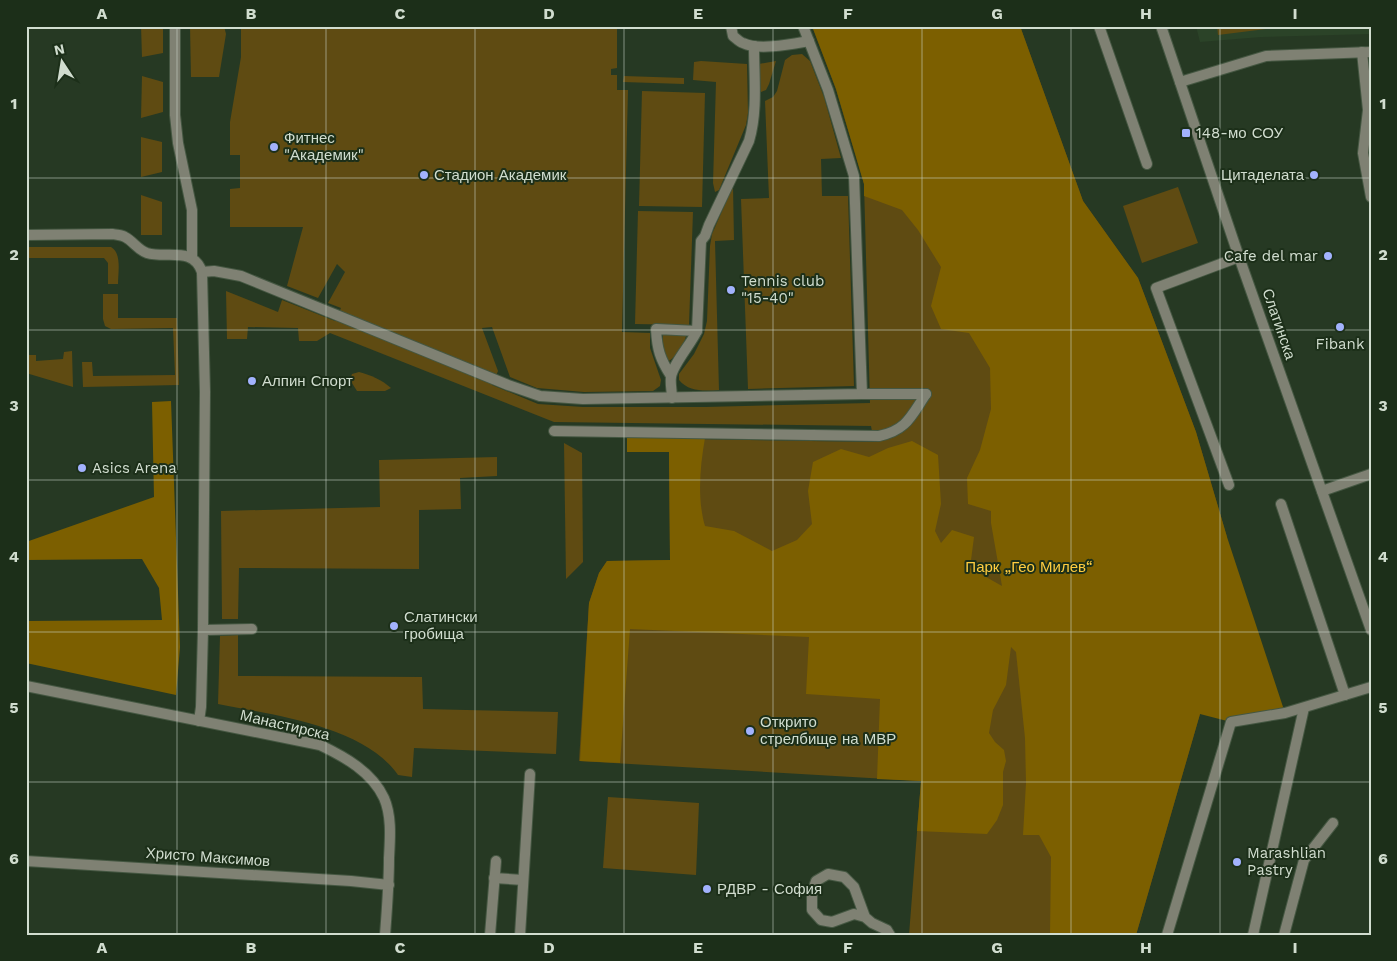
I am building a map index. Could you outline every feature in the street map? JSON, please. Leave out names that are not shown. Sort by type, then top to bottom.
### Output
[{"type":"street","points":[[175,26],[175,115],[178,143],[192,210],[192,258]]},
{"type":"street","points":[[731,26],[733,36],[743,43],[754,46],[786,46],[809,40]]},
{"type":"street","points":[[803,26],[828,90],[854,176],[862,394]]},
{"type":"street","points":[[1100,26],[1147,164]]},
{"type":"street","name":"Слатинска","points":[[1161,26],[1371,630]]},
{"type":"street","points":[[671,376],[697,331],[701,241],[749,141],[753,127],[754,46]]},
{"type":"street","points":[[1180,82],[1266,56],[1366,52],[1368,110],[1363,153],[1371,197]]},
{"type":"street","points":[[26,235],[113,234],[125,236],[141,250],[149,253],[182,255],[192,258],[199,264],[202,272],[205,392],[203,630],[199,721]]},
{"type":"street","points":[[1229,486],[1156,288],[1240,257]]},
{"type":"street","points":[[202,272],[214,271],[241,276],[508,385],[540,396],[672,398],[926,394],[904,426],[892,433],[879,436],[554,431]]},
{"type":"street","points":[[672,398],[671,376],[659,354],[656,343],[656,329],[697,331]]},
{"type":"street","points":[[1322,491],[1371,474]]},
{"type":"street","points":[[1281,504],[1345,695]]},
{"type":"street","points":[[203,630],[252,629]]},
{"type":"street","name":"Манастирска","points":[[26,686],[320,745],[354,763],[370,777],[384,798],[389,815],[389,885],[385,935]]},
{"type":"street","points":[[1167,935],[1231,722],[1285,713],[1371,687]]},
{"type":"street","points":[[1253,935],[1304,708]]},
{"type":"street","points":[[520,935],[530,774]]},
{"type":"street","points":[[1284,935],[1304,860],[1333,823]]},
{"type":"street","points":[[490,935],[496,860]]},
{"type":"street","name":"Христо Максимов","points":[[26,861],[389,885]]},
{"type":"street","points":[[865,917],[854,887],[844,877],[828,874],[816,881],[812,893],[812,910],[820,920],[832,922],[854,914],[865,917],[872,923],[887,930],[890,935]]},
{"type":"street","points":[[494,878],[523,880]]},
{"type":"shaded area","points":[[1196,26],[1371,26],[1371,34],[1261,37],[1200,42]]},
{"type":"green space","points":[[141,26],[163,26],[163,53],[142,57]]},
{"type":"green space","points":[[190,26],[224,26],[226,34],[219,77],[191,77]]},
{"type":"green space","name":"Парк „Гео Милев“","points":[[241,26],[617,26],[617,68],[611,69],[611,75],[617,75],[617,90],[628,90],[622,332],[650,333],[650,348],[661,380],[660,386],[653,391],[584,392],[537,388],[510,377],[492,327],[482,328],[498,371],[492,385],[538,404],[583,407],[705,407],[870,403],[864,184],[836,89],[812,26],[1020,26],[1083,201],[1138,278],[1196,432],[1227,537],[1200,714],[1136,935],[909,935],[921,781],[579,761],[589,603],[599,573],[607,561],[670,560],[669,452],[627,452],[627,438],[874,442],[871,426],[554,422],[330,333],[317,341],[299,341],[298,328],[248,327],[247,339],[227,339],[226,291],[278,312],[282,300],[335,321],[341,308],[328,303],[345,272],[337,264],[318,298],[287,286],[303,227],[230,227],[230,189],[240,188],[240,155],[230,155],[230,122],[241,57]]},
{"type":"green space","name":"Парк „Гео Милев“","points":[[812,26],[1020,26],[1083,201],[1138,278],[1196,432],[1227,537],[1285,713],[1231,722],[1200,714],[1136,935],[1050,935],[1051,857],[1039,835],[1023,835],[1026,783],[1025,738],[1016,652],[1011,647],[1006,685],[993,710],[989,733],[1004,750],[1006,761],[1003,772],[1003,805],[997,820],[987,834],[917,831],[921,781],[877,779],[880,699],[806,694],[809,637],[630,629],[620,763],[580,761],[589,603],[599,573],[607,561],[670,560],[669,452],[627,452],[627,438],[705,438],[700,482],[702,516],[705,526],[734,531],[772,551],[797,540],[812,524],[808,491],[813,462],[841,449],[869,457],[888,448],[912,441],[938,455],[941,504],[935,531],[941,543],[952,530],[974,537],[970,568],[1002,586],[991,523],[991,511],[968,504],[967,478],[980,450],[991,409],[990,368],[969,333],[941,329],[931,306],[941,267],[918,230],[902,210],[864,196],[864,184],[836,89]]},
{"type":"green space","points":[[1217,26],[1290,26],[1218,35]]},
{"type":"green space","points":[[802,54],[810,61],[824,97],[841,158],[821,159],[822,196],[848,196],[854,386],[748,389],[741,199],[769,198],[765,101],[773,97],[777,91],[785,60],[792,55]]},
{"type":"green space","points":[[776,61],[769,84],[766,90],[761,92],[759,90],[759,64]]},
{"type":"green space","points":[[694,62],[747,64],[748,113],[746,125],[719,190],[715,192],[713,183],[716,82],[693,80]]},
{"type":"green space","points":[[142,76],[163,82],[163,112],[141,118]]},
{"type":"green space","points":[[624,76],[684,78],[684,84],[623,82]]},
{"type":"green space","points":[[642,91],[705,93],[702,207],[639,206]]},
{"type":"green space","points":[[141,137],[162,142],[162,172],[141,177]]},
{"type":"green space","points":[[733,186],[734,240],[715,241],[719,390],[697,390],[683,384],[679,380],[679,374],[694,354],[704,334],[707,321],[712,234]]},
{"type":"green space","points":[[1178,187],[1198,243],[1142,263],[1123,206]]},
{"type":"green space","points":[[141,195],[162,202],[162,235],[141,235]]},
{"type":"green space","points":[[638,211],[693,212],[689,325],[635,324]]},
{"type":"green space","points":[[26,247],[111,247],[118,258],[118,284],[108,284],[108,263],[104,258],[28,258],[28,272],[26,272]]},
{"type":"green space","points":[[103,294],[118,294],[118,318],[177,318],[179,385],[83,387],[82,362],[92,362],[93,376],[175,375],[173,328],[111,329],[105,326],[103,319]]},
{"type":"green space","points":[[666,333],[683,334],[686,336],[680,350],[669,361],[663,348],[663,335]]},
{"type":"green space","points":[[72,351],[73,387],[26,373],[26,355],[36,355],[36,361],[63,359],[64,352]]},
{"type":"green space","points":[[359,372],[376,378],[391,388],[385,391],[357,391],[350,380],[352,374]]},
{"type":"green space","points":[[171,401],[180,647],[176,695],[26,663],[26,621],[162,620],[159,588],[142,559],[26,560],[26,542],[154,497],[152,402]]},
{"type":"green space","points":[[564,443],[582,453],[583,562],[566,579]]},
{"type":"green space","points":[[497,457],[497,476],[460,478],[461,509],[419,510],[419,569],[239,568],[238,619],[222,619],[221,511],[380,507],[379,460]]},
{"type":"green space","points":[[238,635],[238,676],[422,677],[423,709],[558,712],[556,754],[414,748],[412,777],[398,775],[383,758],[341,734],[290,718],[218,704],[220,636]]},
{"type":"green space","points":[[608,797],[699,803],[696,875],[603,868]]},
{"type":"place","name":"148-мо СОУ","points":[[1186,133]]},
{"type":"place","name":"Фитнес \"Академик\"","points":[[274,147]]},
{"type":"place","name":"Стадион Академик","points":[[424,175]]},
{"type":"place","name":"Цитаделата","points":[[1314,175]]},
{"type":"place","name":"Cafe del mar","points":[[1328,256]]},
{"type":"place","name":"Tennis club \"15-40\"","points":[[731,290]]},
{"type":"place","name":"Fibank","points":[[1340,327]]},
{"type":"place","name":"Алпин Спорт","points":[[252,381]]},
{"type":"place","name":"Asics Arena","points":[[82,468]]},
{"type":"place","name":"Слатински гробища","points":[[394,626]]},
{"type":"place","name":"Открито стрелбище на МВР","points":[[750,731]]},
{"type":"place","name":"Marashlian Pastry","points":[[1237,862]]},
{"type":"place","name":"РДВР - София","points":[[707,889]]}]
